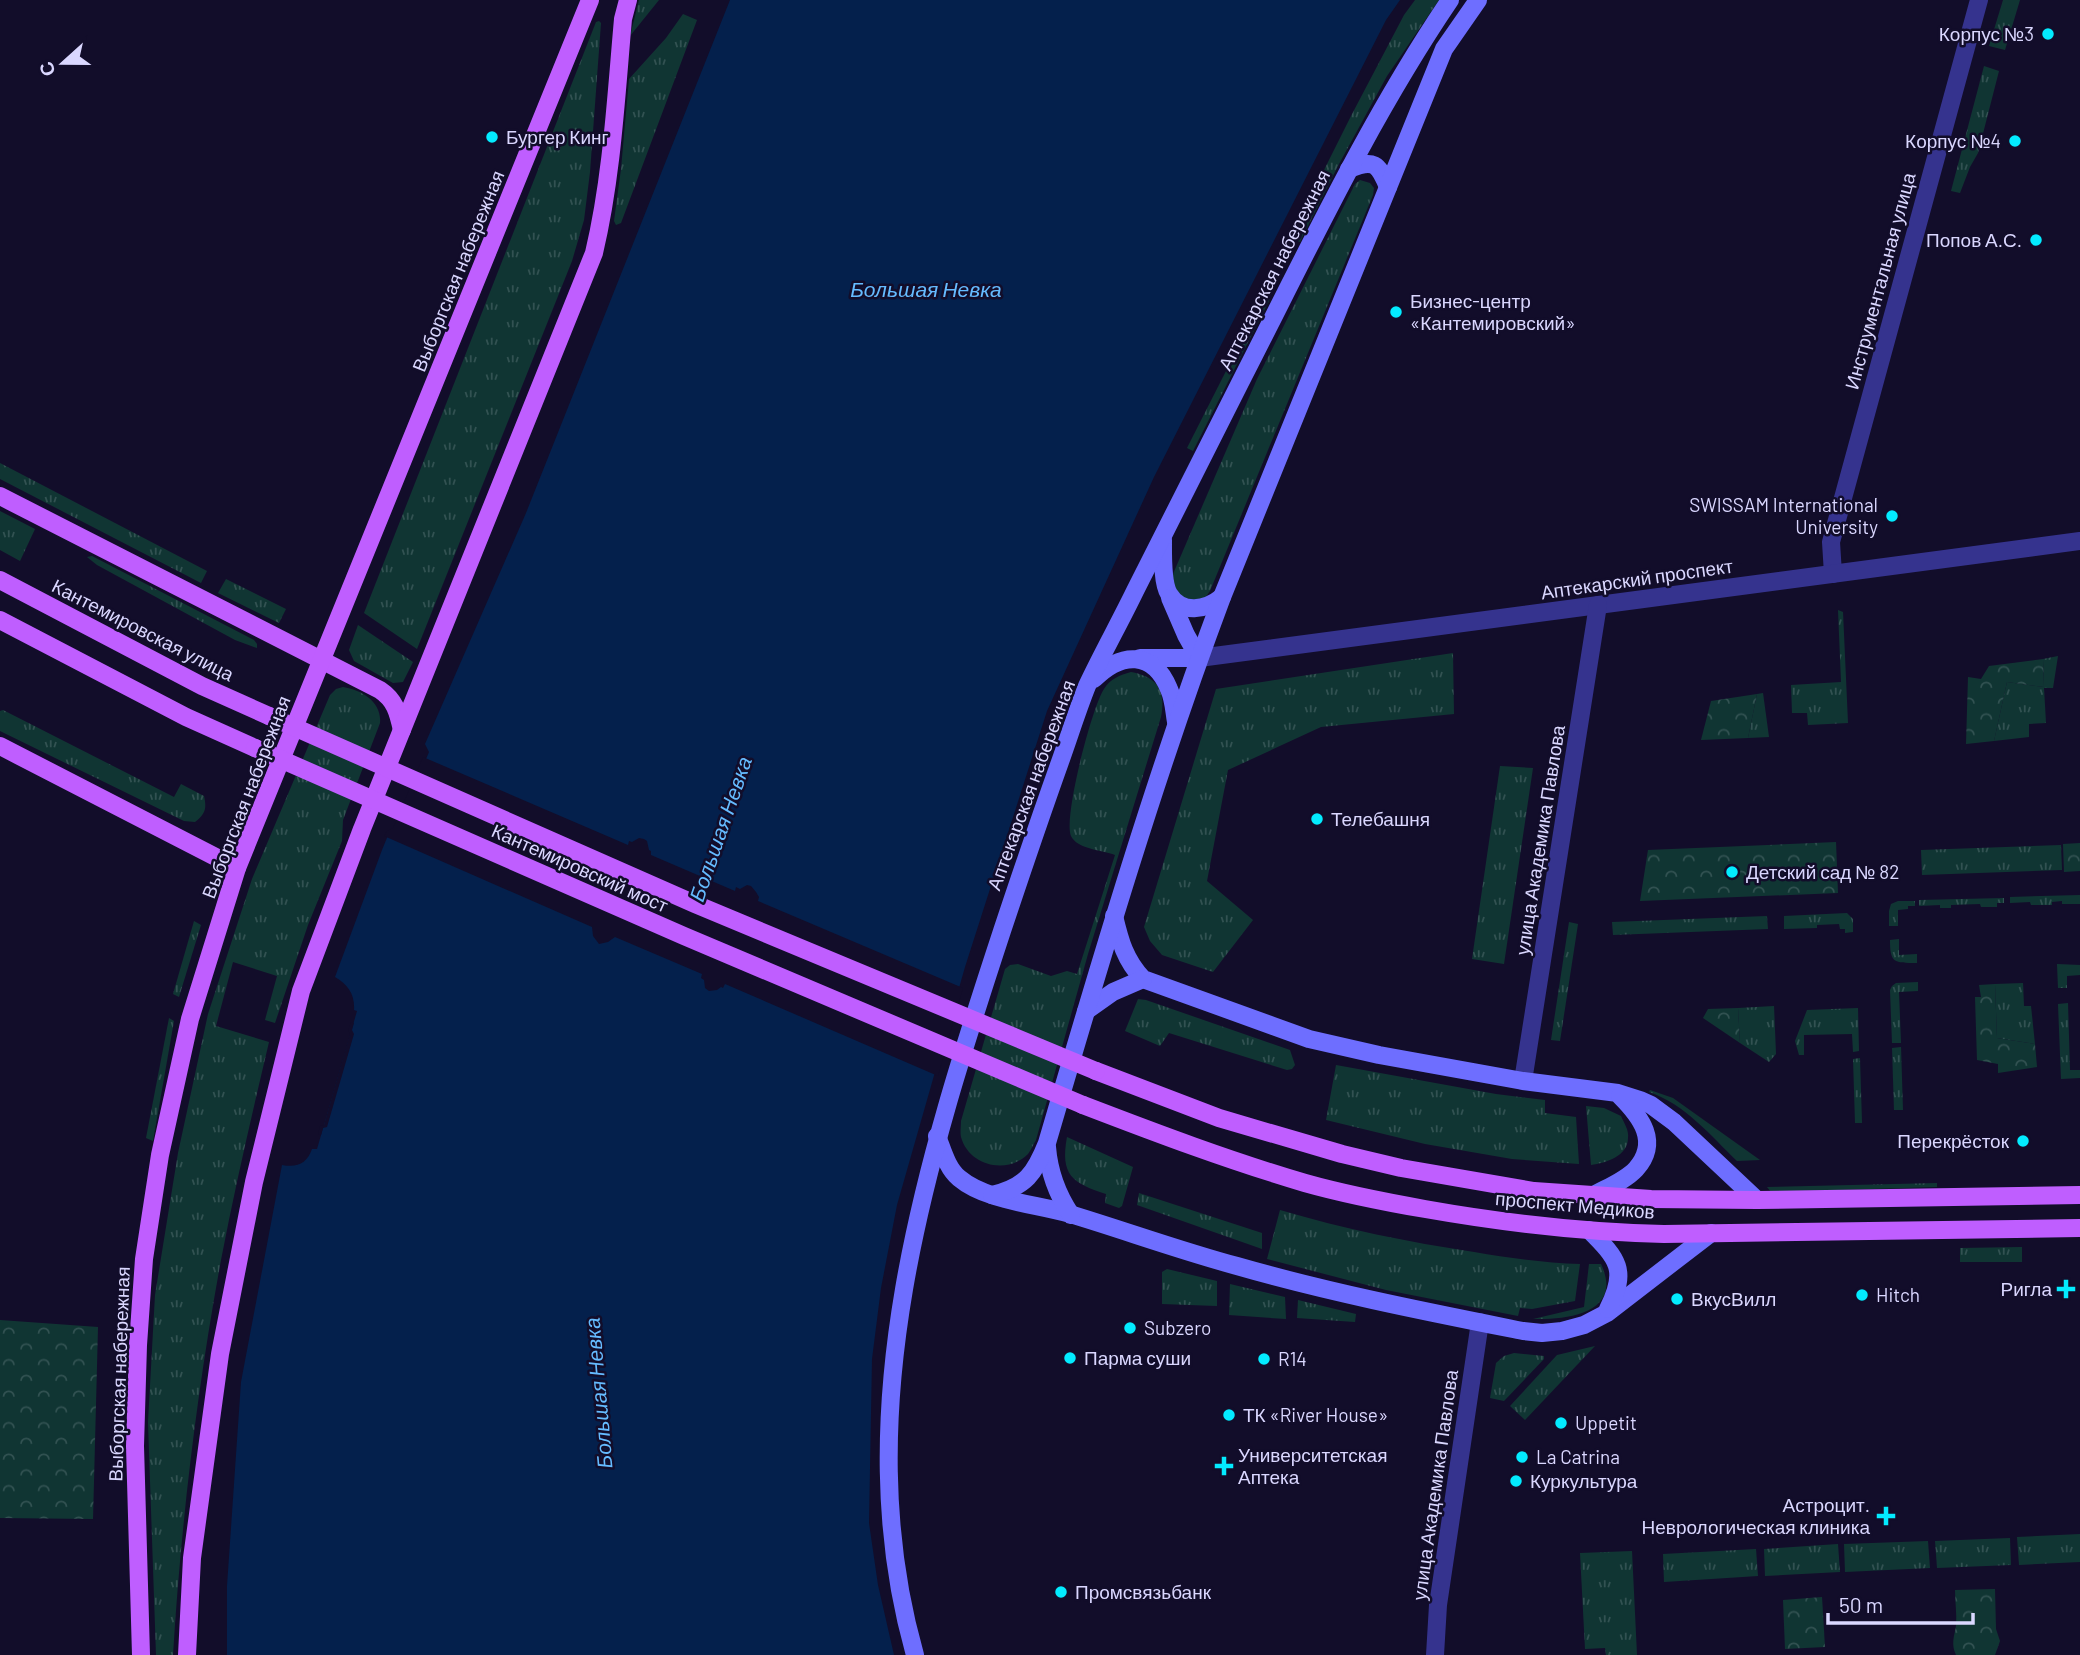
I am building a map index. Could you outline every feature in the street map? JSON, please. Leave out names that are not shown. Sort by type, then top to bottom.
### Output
[{"type":"main road","name":"Выборгская набережная","points":[[141,1655],[135,1446],[144,1259],[160,1155],[190,1019],[237,868],[590,0]]},
{"type":"main road","points":[[187,1655],[191,1558],[220,1354],[257,1169],[301,991],[353,853],[594,253],[609,171],[628,0]]},
{"type":"main road","points":[[0,496],[380,690],[390,697],[398,710],[402,730]]},
{"type":"main road","name":"Кантемировская улица","points":[[0,580],[202,686],[269,716]]},
{"type":"main road","name":"Кантемировский мост","points":[[0,620],[186,717],[255,748],[684,936],[1083,1105]]},
{"type":"main road","name":"Кантемировский мост","points":[[269,716],[695,904],[1096,1071]]},
{"type":"main road","points":[[0,746],[237,868]]},
{"type":"main road","name":"проспект Медиков","points":[[1096,1071],[1219,1118],[1342,1154],[1401,1168],[1534,1191],[1651,1199],[1757,1200],[2080,1195]]},
{"type":"main road","name":"проспект Медиков","points":[[1083,1105],[1245,1164],[1346,1193],[1509,1222],[1636,1234],[2080,1228]]},
{"type":"street","name":"Аптекарская набережная","points":[[915,1655],[892,1547],[889,1467],[892,1382],[903,1289],[937,1136],[1036,831],[1087,687],[1349,169],[1397,82],[1450,0]]},
{"type":"street","points":[[992,1195],[1010,1191],[1028,1177],[1037,1166],[1047,1143],[1114,915],[1199,658],[1222,597],[1444,49],[1478,0]]},
{"type":"street","name":"Инструментальная улица","points":[[1833,574],[1831,542],[1979,0]]},
{"type":"street","points":[[1349,169],[1365,163],[1374,164],[1381,170],[1388,187]]},
{"type":"street","points":[[1163,537],[1168,594],[1199,658]]},
{"type":"street","name":"Аптекарский проспект","points":[[1199,658],[2080,541]]},
{"type":"street","points":[[1168,594],[1179,605],[1189,608],[1207,606],[1222,597]]},
{"type":"street","name":"улица Академика Павлова","points":[[1523,1081],[1598,605]]},
{"type":"street","points":[[1087,687],[1113,664],[1136,658],[1199,658]]},
{"type":"street","points":[[1136,658],[1153,666],[1164,678],[1171,692],[1176,727]]},
{"type":"street","points":[[1114,915],[1124,953],[1143,979],[1309,1039],[1379,1055],[1523,1081],[1618,1094],[1651,1105],[1674,1122],[1757,1200]]},
{"type":"street","points":[[1086,1011],[1112,992],[1143,979]]},
{"type":"street","points":[[1592,1196],[1635,1170],[1644,1156],[1647,1143],[1644,1126],[1635,1111],[1618,1094]]},
{"type":"street","points":[[937,1136],[947,1163],[958,1178],[992,1195],[1071,1215],[1241,1267],[1382,1302],[1523,1331],[1552,1332],[1584,1325],[1607,1313],[1712,1233]]},
{"type":"street","points":[[1047,1143],[1055,1186],[1071,1215]]},
{"type":"street","points":[[1589,1230],[1610,1252],[1620,1279],[1607,1313]]},
{"type":"street","name":"улица Академика Павлова","points":[[1435,1655],[1438,1605],[1480,1322]]},
{"type":"green space","points":[[639,0],[659,0],[630,36]]},
{"type":"green space","points":[[1415,0],[1439,0],[1387,76],[1300,242],[1290,238],[1404,15]]},
{"type":"green space","points":[[2003,0],[2020,0],[2005,50],[1989,46]]},
{"type":"green space","points":[[683,14],[697,20],[621,223],[616,225],[614,221],[629,79],[666,38]]},
{"type":"green space","points":[[596,22],[601,23],[590,172],[584,220],[572,261],[417,649],[364,613]]},
{"type":"green space","points":[[1984,66],[1999,71],[1978,153],[1960,193],[1951,191]]},
{"type":"green space","points":[[1360,180],[1370,183],[1374,188],[1373,195],[1210,591],[1205,598],[1190,601],[1176,590],[1173,574],[1257,379],[1355,184]]},
{"type":"green space","points":[[1264,296],[1270,299],[1193,451],[1187,448]]},
{"type":"green space","points":[[0,463],[207,571],[201,583],[0,479]]},
{"type":"green space","points":[[0,511],[35,529],[20,561],[0,550]]},
{"type":"green space","points":[[92,556],[254,640],[257,648],[235,640],[97,565],[87,557]]},
{"type":"green space","points":[[226,579],[286,609],[279,623],[218,593]]},
{"type":"green space","points":[[1838,610],[1843,612],[1848,723],[1808,725],[1807,713],[1792,713],[1791,685],[1841,682]]},
{"type":"green space","points":[[358,625],[413,662],[403,682],[393,683],[354,661],[349,650]]},
{"type":"green space","points":[[1453,653],[1454,714],[1321,727],[1228,770],[1207,881],[1253,920],[1213,972],[1162,955],[1150,941],[1144,927],[1216,689]]},
{"type":"green space","points":[[2058,656],[2053,688],[2044,688],[2046,723],[2029,724],[2029,737],[1994,741],[2007,682],[2044,687],[2043,659]]},
{"type":"green space","points":[[2043,659],[2044,687],[2007,682],[1994,741],[1966,744],[1968,677],[1981,679],[1989,666]]},
{"type":"green space","points":[[1131,672],[1148,677],[1158,687],[1162,700],[1161,717],[1088,954],[1036,1140],[1028,1154],[1019,1160],[1010,1164],[990,1164],[980,1161],[965,1147],[961,1135],[961,1121],[1005,969],[1018,964],[1051,976],[1067,971],[1077,974],[1115,855],[1084,846],[1074,840],[1071,836],[1071,808],[1080,762],[1099,700],[1109,683]]},
{"type":"green space","points":[[343,687],[369,698],[378,709],[380,723],[343,820],[342,841],[308,925],[275,1023],[265,1020],[277,976],[233,962],[216,1026],[269,1042],[226,1233],[204,1358],[185,1506],[173,1655],[156,1655],[148,1422],[155,1295],[178,1153],[208,1014],[252,879],[330,695]]},
{"type":"green space","points":[[1763,693],[1769,737],[1748,738],[1757,694]]},
{"type":"green space","points":[[1757,694],[1748,738],[1701,740],[1711,701]]},
{"type":"green space","points":[[3,710],[174,797],[181,784],[204,796],[203,814],[195,822],[184,821],[0,731],[0,711]]},
{"type":"green space","points":[[1500,766],[1533,768],[1504,964],[1472,959]]},
{"type":"green space","points":[[1836,842],[1838,893],[1640,901],[1648,850]]},
{"type":"green space","points":[[2080,843],[2080,871],[2064,872],[2063,844]]},
{"type":"green space","points":[[2061,845],[2062,870],[1922,875],[1921,850]]},
{"type":"green space","points":[[2080,895],[2080,904],[2062,904],[2062,901],[2052,902],[2052,905],[2010,903],[2010,897]]},
{"type":"green space","points":[[2004,898],[2004,903],[1997,903],[1997,907],[1981,907],[1980,904],[1951,905],[1951,908],[1940,908],[1940,905],[1919,906],[1919,900]]},
{"type":"green space","points":[[1898,901],[1915,901],[1915,906],[1898,910],[1898,926],[1889,926],[1891,904]]},
{"type":"green space","points":[[1847,913],[1853,919],[1853,932],[1845,933],[1845,929],[1840,929],[1839,924],[1784,929],[1784,916]]},
{"type":"green space","points":[[1767,916],[1768,929],[1613,935],[1612,922]]},
{"type":"green space","points":[[194,921],[201,925],[179,997],[173,994]]},
{"type":"green space","points":[[1569,922],[1578,924],[1560,1041],[1551,1040]]},
{"type":"green space","points":[[1899,939],[1899,955],[1917,954],[1917,963],[1898,962],[1892,957],[1890,940]]},
{"type":"green space","points":[[2057,964],[2080,965],[2080,975],[2067,976],[2067,988],[2058,988]]},
{"type":"green space","points":[[1918,982],[1918,991],[1899,992],[1901,1043],[1892,1043],[1890,990],[1896,983]]},
{"type":"green space","points":[[2023,983],[2024,1006],[2031,1006],[2035,1044],[1997,1038],[1995,984]]},
{"type":"green space","points":[[1995,984],[1997,1038],[2035,1044],[2037,1067],[1998,1073],[1998,1064],[1977,1060],[1975,997],[1981,997],[1979,985]]},
{"type":"green space","points":[[1138,999],[1290,1050],[1295,1065],[1287,1070],[1169,1033],[1160,1046],[1125,1031]]},
{"type":"green space","points":[[2068,1003],[2070,1070],[2080,1070],[2080,1078],[2061,1079],[2058,1004]]},
{"type":"green space","points":[[1774,1006],[1776,1054],[1769,1062],[1740,1043],[1738,1008]]},
{"type":"green space","points":[[1738,1008],[1740,1043],[1703,1018],[1708,1009]]},
{"type":"green space","points":[[1858,1008],[1859,1051],[1853,1052],[1852,1034],[1804,1035],[1804,1055],[1799,1055],[1795,1041],[1807,1010]]},
{"type":"green space","points":[[169,1018],[174,1021],[153,1141],[146,1138]]},
{"type":"green space","points":[[1901,1047],[1903,1110],[1894,1110],[1892,1048]]},
{"type":"green space","points":[[1860,1058],[1862,1123],[1855,1123],[1853,1059]]},
{"type":"green space","points":[[1336,1065],[1496,1094],[1545,1100],[1545,1113],[1576,1117],[1579,1164],[1512,1159],[1425,1144],[1326,1120]]},
{"type":"green space","points":[[1650,1090],[1673,1098],[1760,1160],[1737,1161],[1686,1113],[1649,1092]]},
{"type":"green space","points":[[1586,1106],[1604,1108],[1621,1116],[1628,1135],[1627,1144],[1620,1154],[1591,1165]]},
{"type":"green space","points":[[1067,1137],[1133,1167],[1122,1206],[1119,1208],[1105,1203],[1106,1194],[1085,1186],[1071,1176],[1065,1160]]},
{"type":"green space","points":[[1937,1183],[1937,1187],[1771,1192],[1767,1187]]},
{"type":"green space","points":[[1139,1193],[1262,1233],[1262,1249],[1137,1205]]},
{"type":"green space","points":[[1280,1210],[1425,1244],[1514,1258],[1580,1264],[1575,1301],[1532,1309],[1520,1308],[1518,1316],[1386,1290],[1267,1259]]},
{"type":"green space","points":[[2022,1247],[2022,1262],[1960,1262],[1960,1248]]},
{"type":"green space","points":[[1589,1264],[1601,1264],[1606,1280],[1605,1293],[1599,1303],[1576,1315],[1533,1319],[1584,1307]]},
{"type":"green space","points":[[1167,1269],[1217,1281],[1217,1306],[1162,1304],[1162,1272]]},
{"type":"green space","points":[[1230,1284],[1285,1297],[1286,1319],[1229,1315]]},
{"type":"green space","points":[[1298,1300],[1356,1314],[1355,1322],[1297,1318]]},
{"type":"green space","points":[[0,1320],[98,1327],[93,1519],[0,1518]]},
{"type":"green space","points":[[1595,1346],[1525,1420],[1510,1406],[1557,1355]]},
{"type":"green space","points":[[1514,1353],[1544,1356],[1544,1359],[1504,1401],[1490,1398],[1496,1363],[1504,1356]]},
{"type":"green space","points":[[2080,1534],[2080,1562],[2019,1565],[2017,1537]]},
{"type":"green space","points":[[2010,1538],[2011,1565],[1937,1568],[1935,1541]]},
{"type":"green space","points":[[1928,1541],[1930,1568],[1845,1572],[1844,1544]]},
{"type":"green space","points":[[1838,1544],[1840,1572],[1765,1576],[1764,1549]]},
{"type":"green space","points":[[1756,1549],[1758,1576],[1664,1582],[1663,1554]]},
{"type":"green space","points":[[1632,1551],[1637,1655],[1606,1655],[1605,1648],[1585,1649],[1580,1553]]},
{"type":"green space","points":[[1995,1589],[1996,1629],[2000,1641],[1995,1655],[1956,1655],[1953,1644],[1956,1622],[1955,1590]]},
{"type":"green space","points":[[1822,1597],[1825,1647],[1785,1649],[1783,1600]]},
{"type":"water","name":"Большая Невка","points":[[730,0],[1400,0],[1386,20],[1154,477],[1047,711],[965,967],[897,1205],[881,1288],[872,1359],[869,1523],[878,1585],[894,1655],[227,1655],[227,1586],[241,1382],[282,1165],[293,1166],[301,1163],[312,1149],[317,1149],[357,1011],[354,1010],[350,990],[335,977],[382,850],[389,833],[396,831],[429,752],[425,744],[526,513]]},
{"type":"pier","points":[[423,757],[628,845],[629,841],[644,839],[651,855],[735,891],[736,887],[740,889],[751,886],[759,897],[758,901],[963,988],[938,1076],[725,984],[723,988],[709,991],[705,988],[702,974],[615,937],[599,944],[593,936],[592,927],[384,836],[393,828]]},
{"type":"pier","points":[[351,1022],[354,1023],[354,1034],[327,1127],[323,1128],[321,1135],[318,1134],[320,1126],[324,1125]]},
{"type":"place","name":"Корпус №3","points":[[2048,34]]},
{"type":"place","name":"Бургер Кинг","points":[[492,137]]},
{"type":"place","name":"Корпус №4","points":[[2015,141]]},
{"type":"place","name":"Попов А.С.","points":[[2036,240]]},
{"type":"place","name":"Бизнес-центр «Кантемировский»","points":[[1396,312]]},
{"type":"place","name":"SWISSAM International University","points":[[1892,516]]},
{"type":"place","name":"Телебашня","points":[[1317,819]]},
{"type":"place","name":"Детский сад № 82","points":[[1732,872]]},
{"type":"place","name":"Перекрёсток","points":[[2023,1141]]},
{"type":"place","name":"Ригла","points":[[2066,1289]]},
{"type":"place","name":"Hitch","points":[[1862,1295]]},
{"type":"place","name":"ВкусВилл","points":[[1677,1299]]},
{"type":"place","name":"Subzero","points":[[1130,1328]]},
{"type":"place","name":"Парма суши","points":[[1070,1358]]},
{"type":"place","name":"R14","points":[[1264,1359]]},
{"type":"place","name":"ТК «River House»","points":[[1229,1415]]},
{"type":"place","name":"Uppetit","points":[[1561,1423]]},
{"type":"place","name":"La Catrina","points":[[1522,1457]]},
{"type":"place","name":"Университетская Аптека","points":[[1224,1466]]},
{"type":"place","name":"Куркультура","points":[[1516,1481]]},
{"type":"place","name":"Астроцит. Неврологическая клиника","points":[[1886,1516]]},
{"type":"place","name":"Промсвязьбанк","points":[[1061,1592]]}]
